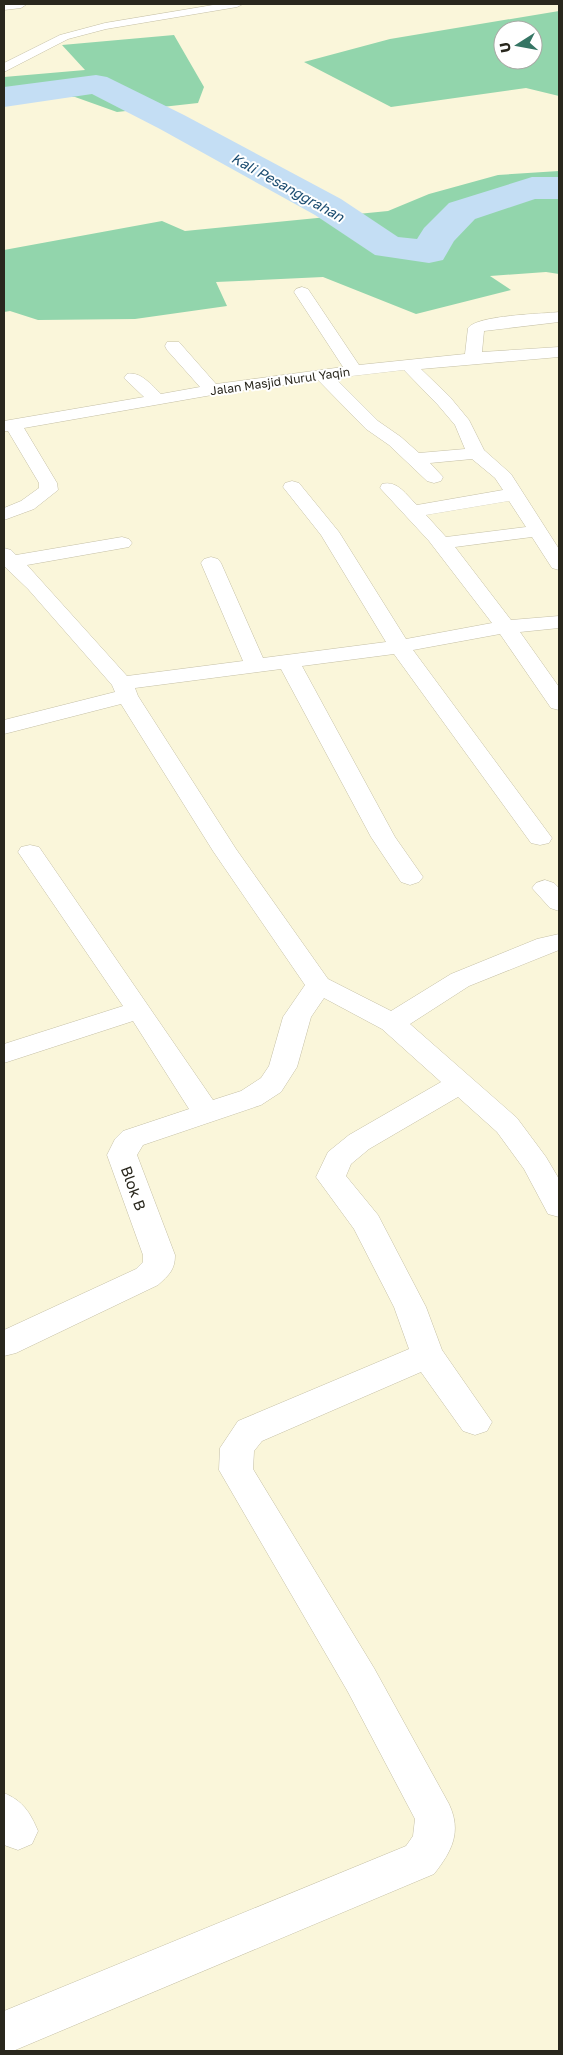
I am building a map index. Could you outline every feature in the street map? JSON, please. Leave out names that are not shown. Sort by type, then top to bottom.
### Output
[{"type":"street","points":[[4,8],[21,4]]},
{"type":"street","points":[[4,68],[64,37],[105,26],[236,4]]},
{"type":"street","points":[[302,292],[354,371]]},
{"type":"street","points":[[473,358],[476,328],[488,324],[559,317]]},
{"type":"street","points":[[173,346],[212,390]]},
{"type":"street","name":"Jalan Masjid Nurul Yaqin","points":[[8,426],[157,399],[322,374],[473,358],[559,352]]},
{"type":"street","points":[[408,365],[444,401],[462,424],[476,453],[502,474],[559,564]]},
{"type":"street","points":[[322,374],[372,425],[395,441],[434,477]]},
{"type":"street","points":[[133,378],[157,399]]},
{"type":"street","points":[[4,514],[20,510],[35,502],[49,490],[48,483],[8,426]]},
{"type":"street","points":[[416,460],[476,453]]},
{"type":"street","points":[[292,486],[329,532],[400,647],[540,838]]},
{"type":"street","points":[[389,488],[414,511],[442,543],[506,627],[559,703]]},
{"type":"street","points":[[414,511],[515,494]]},
{"type":"street","points":[[442,543],[537,532]]},
{"type":"street","points":[[8,558],[122,543]]},
{"type":"street","points":[[8,558],[35,585],[124,689],[225,851],[319,985],[392,1023],[507,1125],[536,1164],[559,1206]]},
{"type":"street","points":[[211,563],[256,666]]},
{"type":"street","points":[[4,727],[124,689],[256,666],[400,647],[506,627],[559,622]]},
{"type":"street","points":[[289,663],[384,837],[410,877]]},
{"type":"street","points":[[30,852],[140,1010],[208,1113]]},
{"type":"street","points":[[392,1023],[460,980],[546,945],[559,942]]},
{"type":"street","name":"Blok B","points":[[4,1344],[147,1277],[158,1266],[159,1255],[122,1155],[125,1146],[134,1138],[251,1098],[271,1085],[283,1067],[297,1017],[319,985]]},
{"type":"street","points":[[4,1054],[140,1010]]},
{"type":"street","points":[[460,1083],[359,1142],[338,1159],[331,1177],[367,1223],[410,1307],[427,1355],[475,1422]]},
{"type":"street","points":[[4,2033],[420,1860],[434,1843],[435,1817],[361,1680],[236,1470],[237,1448],[250,1431],[427,1355]]},
{"type":"green space","points":[[559,11],[559,96],[526,88],[391,107],[304,62],[390,39],[493,22],[493,70],[543,70],[543,20],[505,20]]},
{"type":"green space","points":[[174,35],[204,87],[198,103],[117,112],[75,97],[4,96],[4,77],[85,70],[62,45]]},
{"type":"green space","points":[[559,171],[559,274],[546,272],[490,276],[511,290],[416,314],[323,277],[216,282],[227,306],[135,319],[38,320],[10,311],[4,312],[4,250],[162,221],[185,231],[388,211],[429,194],[498,175]]},
{"type":"waterway","name":"Kali Pesanggrahan","points":[[4,97],[96,84],[172,122],[328,207],[388,247],[429,252],[437,236],[462,211],[532,188],[559,188]]}]
